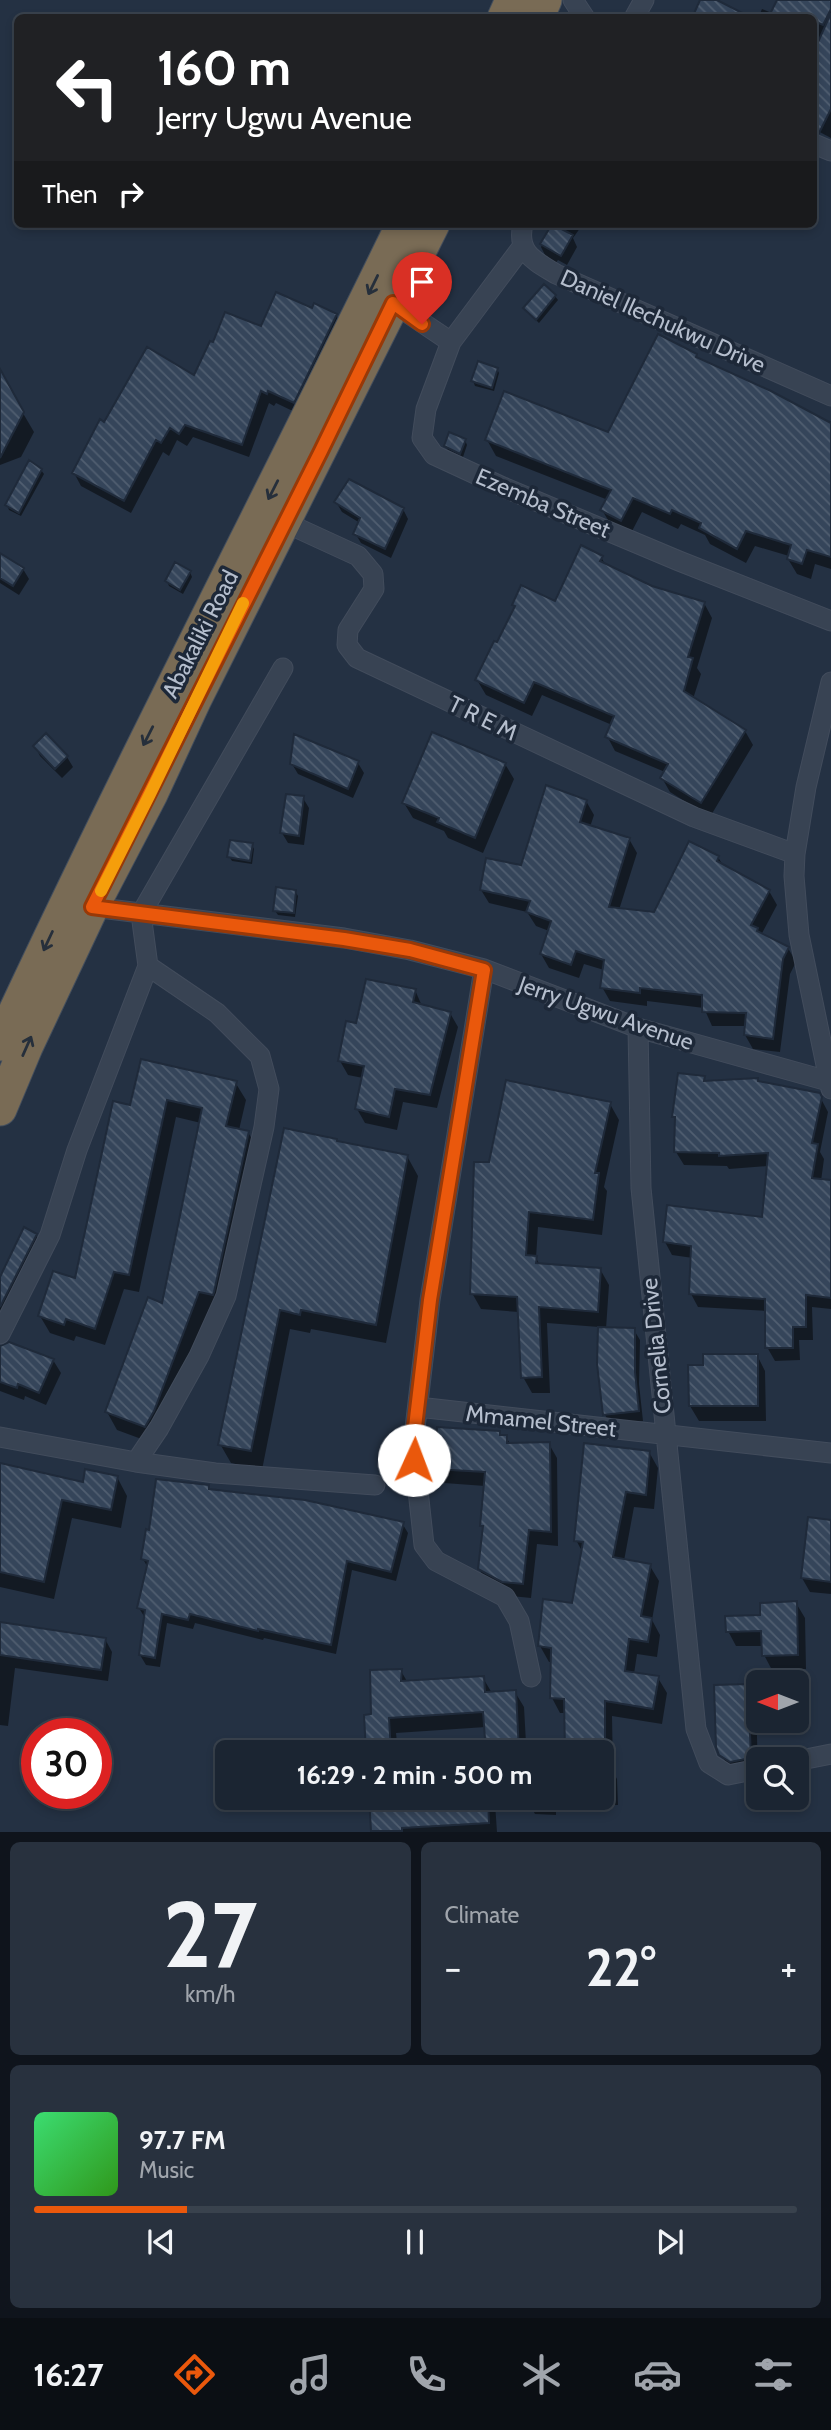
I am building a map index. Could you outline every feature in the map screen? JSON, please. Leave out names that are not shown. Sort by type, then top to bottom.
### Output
[{"type":"highway","name":"Abakaliki Road","points":[[0,1044],[67,900],[309,418],[401,228]]},
{"type":"highway","name":"Abakaliki Road","points":[[0,1109],[92,907],[431,228]]},
{"type":"street","points":[[522,247],[523,228]]},
{"type":"street","name":"Ezemba Street","points":[[522,247],[452,342],[426,410],[422,438],[434,455],[679,561],[831,621]]},
{"type":"street","name":"Daniel Ilechukwu Drive","points":[[522,247],[528,257],[556,274],[831,396]]},
{"type":"street","points":[[393,303],[452,342]]},
{"type":"street","name":"T R E M","points":[[284,522],[358,556],[373,574],[374,589],[348,630],[347,645],[357,657],[694,817],[795,854]]},
{"type":"street","points":[[0,1334],[50,1235],[77,1150],[148,966],[141,914],[283,668]]},
{"type":"street","points":[[829,1085],[799,934],[795,854],[806,787],[831,682]]},
{"type":"street","name":"Jerry Ugwu Avenue","points":[[92,907],[410,950],[484,970],[638,1028],[829,1085]]},
{"type":"street","points":[[136,1462],[159,1428],[199,1356],[226,1297],[264,1127],[269,1089],[260,1056],[218,1013],[148,966]]},
{"type":"street","points":[[484,970],[430,1300],[413,1444],[424,1545],[436,1561],[505,1597],[519,1621],[531,1677]]},
{"type":"street","name":"Cornelia Drive","points":[[638,1028],[641,1188],[696,1729],[709,1763],[728,1775],[746,1771]]},
{"type":"street","name":"Mmamel Street","points":[[418,1407],[831,1453]]},
{"type":"street","points":[[0,1437],[136,1462],[215,1473],[375,1485]]},
{"type":"street","points":[[809,1758],[831,1754]]},
{"type":"building","points":[[700,0],[717,0],[744,14],[694,14]]},
{"type":"building","points":[[777,0],[831,0],[831,9],[823,25],[817,22],[817,14],[770,14]]},
{"type":"building","points":[[831,13],[831,109],[819,133],[817,133],[817,44]]},
{"type":"building","points":[[550,228],[560,228],[573,235],[561,256],[540,244]]},
{"type":"building","points":[[544,284],[556,295],[536,320],[523,308]]},
{"type":"building","points":[[276,292],[312,308],[314,303],[337,314],[294,403],[268,391],[267,394],[261,391],[242,445],[185,425],[179,434],[170,428],[161,443],[156,440],[124,501],[72,473],[100,419],[104,422],[147,347],[194,375],[210,341],[213,342],[225,312],[261,326]]},
{"type":"building","points":[[658,334],[697,354],[696,357],[771,391],[831,423],[831,557],[807,550],[802,564],[787,559],[791,545],[746,531],[737,549],[699,528],[701,523],[672,510],[670,514],[633,498],[621,521],[600,510],[611,490],[485,440],[504,391],[608,432]]},
{"type":"building","points":[[478,361],[498,368],[492,388],[471,381]]},
{"type":"building","points":[[0,369],[24,412],[0,458]]},
{"type":"building","points":[[449,432],[466,439],[460,454],[444,446]]},
{"type":"building","points":[[29,460],[42,469],[19,513],[5,505]]},
{"type":"building","points":[[349,479],[404,508],[385,549],[353,534],[360,518],[334,502]]},
{"type":"building","points":[[581,545],[603,556],[600,561],[652,586],[705,602],[688,657],[693,658],[684,691],[746,730],[701,803],[660,778],[668,764],[605,737],[614,716],[534,682],[524,703],[475,680],[515,606],[512,605],[521,585],[555,601]]},
{"type":"building","points":[[0,553],[24,568],[13,586],[0,578]]},
{"type":"building","points":[[175,562],[191,571],[180,590],[165,581]]},
{"type":"building","points":[[432,732],[506,763],[475,838],[437,822],[439,818],[402,803]]},
{"type":"building","points":[[46,733],[68,756],[55,769],[33,746]]},
{"type":"building","points":[[294,734],[359,761],[348,789],[290,764]]},
{"type":"building","points":[[546,785],[587,800],[580,822],[630,838],[609,907],[654,912],[689,841],[719,856],[717,861],[770,890],[751,925],[758,928],[757,931],[789,947],[783,959],[773,1039],[744,1035],[746,1013],[702,1012],[702,995],[640,988],[640,993],[600,988],[604,960],[576,951],[571,965],[540,954],[551,921],[526,912],[530,901],[480,890],[486,858],[521,865]]},
{"type":"building","points":[[286,794],[304,796],[299,836],[280,833]]},
{"type":"building","points":[[230,840],[253,843],[250,861],[227,857]]},
{"type":"building","points":[[276,887],[296,890],[294,913],[273,911]]},
{"type":"building","points":[[366,979],[416,989],[413,1002],[451,1012],[430,1095],[395,1089],[389,1117],[355,1109],[364,1066],[338,1061],[346,1021],[356,1023]]},
{"type":"building","points":[[141,1059],[237,1081],[226,1126],[249,1131],[213,1295],[199,1292],[154,1411],[145,1427],[105,1412],[148,1297],[162,1303],[202,1108],[167,1100],[129,1275],[114,1272],[95,1329],[66,1319],[64,1325],[38,1316],[53,1271],[75,1278],[113,1101],[130,1105]]},
{"type":"building","points":[[678,1073],[705,1076],[704,1081],[758,1078],[758,1081],[820,1093],[822,1097],[812,1143],[818,1144],[812,1178],[831,1180],[831,1298],[806,1295],[806,1327],[793,1327],[793,1348],[765,1348],[765,1299],[689,1294],[691,1246],[663,1242],[667,1205],[762,1217],[768,1153],[719,1156],[719,1153],[674,1152],[675,1117],[672,1117]]},
{"type":"building","points":[[506,1080],[611,1102],[595,1173],[599,1173],[593,1220],[529,1212],[526,1255],[537,1256],[536,1263],[601,1268],[598,1312],[539,1307],[542,1377],[521,1378],[517,1297],[470,1294],[474,1162],[489,1162]]},
{"type":"building","points":[[284,1128],[408,1155],[376,1325],[301,1310],[300,1315],[280,1310],[251,1451],[218,1445]]},
{"type":"building","points":[[24,1227],[37,1234],[0,1307],[0,1277]]},
{"type":"building","points":[[598,1327],[635,1328],[635,1372],[639,1411],[603,1415],[597,1364]]},
{"type":"building","points":[[9,1342],[54,1359],[39,1393],[18,1384],[17,1388],[0,1382],[0,1346]]},
{"type":"building","points":[[703,1354],[758,1354],[758,1406],[689,1406],[688,1365],[703,1365]]},
{"type":"building","points":[[437,1427],[500,1431],[500,1435],[507,1435],[507,1443],[550,1442],[551,1532],[529,1530],[523,1584],[502,1582],[478,1569],[485,1472],[434,1469]]},
{"type":"building","points":[[584,1443],[650,1451],[646,1495],[626,1492],[613,1557],[651,1564],[641,1616],[652,1618],[648,1642],[629,1639],[625,1671],[659,1676],[653,1709],[605,1701],[605,1740],[565,1740],[564,1699],[550,1698],[551,1648],[538,1646],[543,1599],[572,1603],[583,1542],[574,1541]]},
{"type":"building","points":[[0,1463],[83,1482],[85,1469],[118,1476],[111,1510],[62,1500],[44,1582],[0,1572]]},
{"type":"building","points":[[156,1479],[209,1485],[209,1489],[305,1500],[404,1522],[391,1572],[347,1561],[331,1645],[190,1614],[188,1620],[162,1614],[155,1658],[139,1655],[145,1610],[137,1608],[148,1561],[141,1559],[146,1529],[149,1530]]},
{"type":"building","points":[[808,1517],[831,1520],[831,1582],[801,1578]]},
{"type":"building","points":[[797,1601],[798,1655],[762,1656],[761,1631],[726,1632],[725,1616],[760,1615],[760,1603]]},
{"type":"building","points":[[0,1622],[106,1638],[101,1670],[0,1655]]},
{"type":"building","points":[[402,1669],[401,1681],[484,1676],[485,1692],[516,1690],[518,1740],[485,1740],[483,1712],[389,1718],[390,1740],[365,1740],[364,1715],[371,1714],[370,1670]]},
{"type":"building","points":[[746,1684],[746,1733],[750,1733],[751,1747],[746,1747],[746,1759],[730,1762],[719,1755],[716,1747],[714,1685]]},
{"type":"building","points":[[370,1810],[488,1810],[489,1823],[371,1831]]},
{"type":"slow traffic","points":[[101,891],[243,603]]},
{"type":"route","points":[[414,1460],[413,1444],[430,1300],[484,970],[410,950],[344,939],[92,907],[393,303],[422,324]]}]
